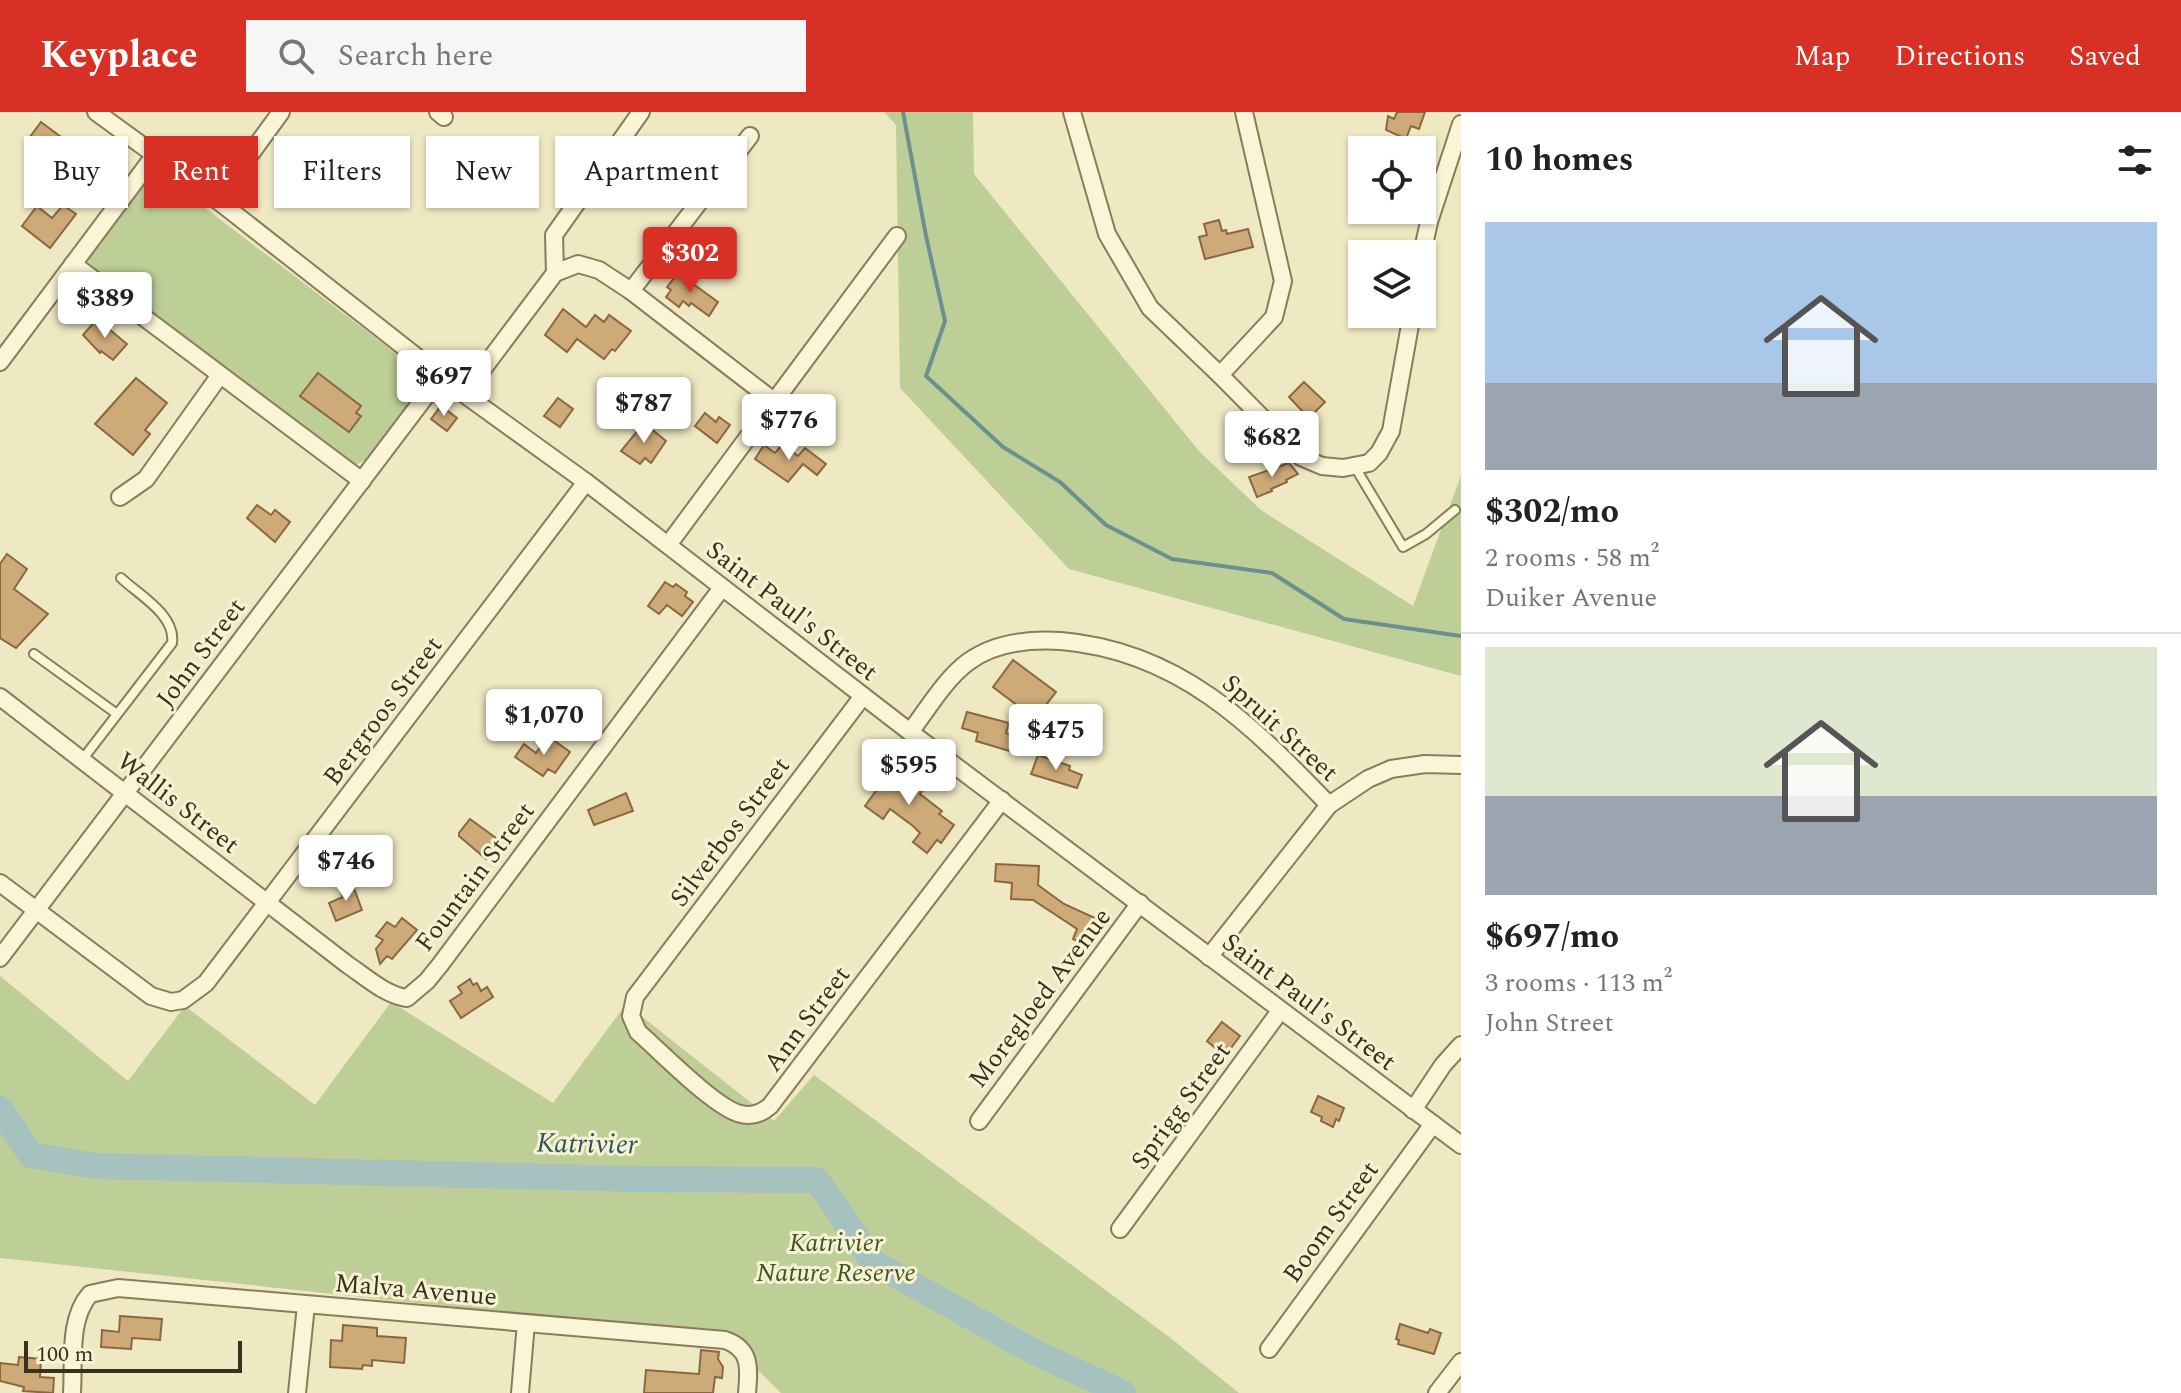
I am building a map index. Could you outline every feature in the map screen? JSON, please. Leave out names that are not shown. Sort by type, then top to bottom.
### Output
[{"type":"street","name":"Saint Paul's Street","points":[[96,112],[144,148]]},
{"type":"street","points":[[258,144],[281,112]]},
{"type":"street","points":[[555,273],[554,235],[641,112]]},
{"type":"street","points":[[1072,112],[1107,234],[1150,308],[1301,457],[1327,467],[1355,467],[1373,460],[1388,438],[1409,328]]},
{"type":"street","points":[[1220,375],[1274,317],[1283,281],[1244,112]]},
{"type":"street","points":[[1425,240],[1461,124]]},
{"type":"street","points":[[631,291],[750,136]]},
{"type":"street","points":[[0,362],[144,169]]},
{"type":"street","name":"Saint Paul's Street","points":[[227,208],[464,394],[586,482],[721,589],[1461,1145]]},
{"type":"street","points":[[668,545],[897,236]]},
{"type":"street","points":[[73,264],[362,481]]},
{"type":"street","points":[[464,394],[555,273],[570,265],[587,265],[631,291],[775,402]]},
{"type":"street","points":[[120,497],[146,479],[220,375]]},
{"type":"street","name":"John Street","points":[[0,958],[441,376]]},
{"type":"street","name":"Bergroos Street","points":[[37,910],[151,996],[171,1002],[183,1000],[206,983],[586,482]]},
{"type":"street","name":"Fountain Street","points":[[407,998],[440,965],[721,589]]},
{"type":"street","name":"Spruit Street","points":[[910,732],[952,677],[979,655],[1007,644],[1036,639],[1082,643],[1141,657],[1192,684],[1261,736],[1329,805]]},
{"type":"street","name":"Silverbos Street","points":[[635,997],[863,696]]},
{"type":"street","name":"Wallis Street","points":[[0,697],[383,989],[407,998]]},
{"type":"street","points":[[1209,957],[1329,805],[1368,779],[1391,769],[1425,764],[1461,765]]},
{"type":"street","name":"Ann Street","points":[[635,997],[631,1016],[638,1032],[728,1108],[741,1114],[762,1112],[792,1080],[1002,800]]},
{"type":"street","points":[[0,883],[37,910]]},
{"type":"street","name":"Moregloed Avenue","points":[[979,1121],[1140,903]]},
{"type":"street","name":"Sprigg Street","points":[[1120,1229],[1280,1011]]},
{"type":"street","points":[[1413,1110],[1443,1065],[1461,1045]]},
{"type":"street","name":"Boom Street","points":[[1269,1349],[1433,1124]]},
{"type":"street","name":"Malva Avenue","points":[[72,1393],[76,1321],[80,1309],[90,1294],[118,1288],[725,1340],[737,1346],[749,1364],[747,1393]]},
{"type":"street","points":[[297,1393],[306,1305]]},
{"type":"street","points":[[520,1393],[526,1323]]},
{"type":"street","points":[[1437,1393],[1461,1362]]},
{"type":"lane","points":[[1355,467],[1403,547],[1426,534],[1455,510]]},
{"type":"lane","points":[[82,760],[169,648],[173,637],[167,619],[121,578]]},
{"type":"lane","points":[[34,654],[117,714]]},
{"type":"green space","points":[[884,112],[973,112],[974,174],[1199,451],[1261,510],[1413,606],[1461,475],[1461,676],[1069,569],[900,388],[896,125]]},
{"type":"green space","points":[[144,182],[144,208],[205,208],[419,371],[423,383],[420,391],[368,459],[353,466],[89,267],[88,259],[92,251],[125,208],[128,208],[128,203]]},
{"type":"green space","name":"Katrivier Nature Reserve","points":[[0,976],[128,1081],[185,1006],[315,1105],[391,1002],[553,1103],[626,1004],[774,1121],[814,1075],[1168,1336],[1239,1393],[781,1393],[723,1336],[0,1258]]},
{"type":"building","points":[[1397,112],[1425,112],[1419,129],[1411,126],[1407,136],[1386,130],[1388,116],[1394,119]]},
{"type":"building","points":[[41,122],[60,136],[31,136]]},
{"type":"building","points":[[36,208],[52,218],[60,208],[67,208],[76,214],[50,248],[22,226]]},
{"type":"building","points":[[1219,220],[1222,231],[1226,230],[1227,234],[1248,229],[1253,247],[1205,259],[1199,237],[1207,235],[1204,224]]},
{"type":"building","points":[[678,273],[718,302],[709,316],[691,303],[689,306],[683,301],[679,307],[666,297],[671,290],[667,287]]},
{"type":"building","points":[[563,309],[586,327],[595,315],[604,322],[609,315],[631,331],[604,359],[577,339],[567,352],[545,335]]},
{"type":"building","points":[[97,319],[127,344],[113,360],[100,353],[83,335]]},
{"type":"building","points":[[318,373],[361,406],[356,413],[361,416],[349,432],[300,396]]},
{"type":"building","points":[[136,378],[167,403],[145,430],[150,434],[133,455],[95,424]]},
{"type":"building","points":[[1304,382],[1325,402],[1311,416],[1317,421],[1307,432],[1296,421],[1304,413],[1289,397]]},
{"type":"building","points":[[558,398],[573,409],[560,427],[544,416]]},
{"type":"building","points":[[441,406],[457,418],[447,431],[431,419]]},
{"type":"building","points":[[705,413],[716,422],[719,417],[730,425],[717,443],[695,426]]},
{"type":"building","points":[[644,423],[666,441],[651,463],[645,458],[640,464],[621,451]]},
{"type":"building","points":[[764,445],[775,453],[785,446],[798,456],[805,448],[826,464],[817,475],[803,464],[788,482],[755,459]]},
{"type":"building","points":[[1289,463],[1298,474],[1257,497],[1249,477]]},
{"type":"building","points":[[257,505],[271,515],[275,510],[290,522],[275,542],[247,518]]},
{"type":"building","points":[[7,554],[27,569],[14,589],[48,614],[16,648],[0,638],[0,564]]},
{"type":"building","points":[[665,582],[673,587],[676,584],[687,592],[685,596],[693,602],[682,616],[667,605],[659,614],[648,606]]},
{"type":"building","points":[[1013,660],[1056,692],[1035,719],[993,687]]},
{"type":"building","points":[[967,712],[1009,723],[1006,733],[1017,738],[1013,752],[976,741],[978,733],[962,728]]},
{"type":"building","points":[[548,736],[570,752],[555,773],[548,769],[543,776],[515,757],[524,744],[536,753]]},
{"type":"building","points":[[1038,755],[1070,766],[1069,770],[1082,775],[1077,788],[1031,774]]},
{"type":"building","points":[[889,763],[923,790],[920,794],[954,825],[941,843],[937,840],[927,853],[913,842],[920,833],[913,826],[890,809],[883,819],[865,806],[878,788],[873,785]]},
{"type":"building","points":[[626,793],[633,811],[594,825],[588,810]]},
{"type":"building","points":[[470,819],[500,841],[486,859],[459,836]]},
{"type":"building","points":[[996,864],[1039,866],[1038,885],[1064,904],[1097,919],[1084,944],[1073,939],[1077,929],[1033,900],[1011,899],[1012,883],[995,881]]},
{"type":"building","points":[[352,883],[362,910],[336,921],[329,903],[343,897],[339,888]]},
{"type":"building","points":[[402,918],[417,930],[392,959],[387,956],[380,964],[376,949],[383,940],[376,936],[387,922],[395,927]]},
{"type":"building","points":[[470,979],[473,985],[477,983],[481,991],[487,987],[493,997],[461,1018],[450,1001],[462,993],[458,987]]},
{"type":"building","points":[[1222,1022],[1240,1036],[1225,1056],[1207,1041]]},
{"type":"building","points":[[1318,1096],[1344,1108],[1333,1127],[1311,1112]]},
{"type":"building","points":[[120,1316],[162,1319],[160,1340],[132,1338],[131,1349],[101,1347],[102,1330],[119,1332]]},
{"type":"building","points":[[1400,1324],[1428,1333],[1430,1329],[1441,1333],[1434,1354],[1398,1344],[1399,1340],[1396,1339]]},
{"type":"building","points":[[343,1325],[377,1328],[377,1336],[406,1338],[404,1363],[372,1360],[372,1366],[363,1365],[362,1369],[330,1367],[331,1340],[342,1341]]},
{"type":"building","points":[[701,1350],[719,1352],[722,1378],[715,1377],[713,1393],[644,1393],[646,1370],[699,1374]]},
{"type":"building","points":[[19,1357],[41,1359],[40,1377],[54,1378],[53,1393],[23,1391],[24,1387],[0,1381],[0,1363],[18,1365]]},
{"type":"waterway","points":[[903,112],[945,321],[926,376],[1003,447],[1060,482],[1106,525],[1172,559],[1272,573],[1344,619],[1461,636]]},
{"type":"waterway","name":"Katrivier","points":[[0,1109],[31,1155],[94,1166],[640,1179],[817,1180],[874,1263],[1034,1352],[1123,1393]]}]
